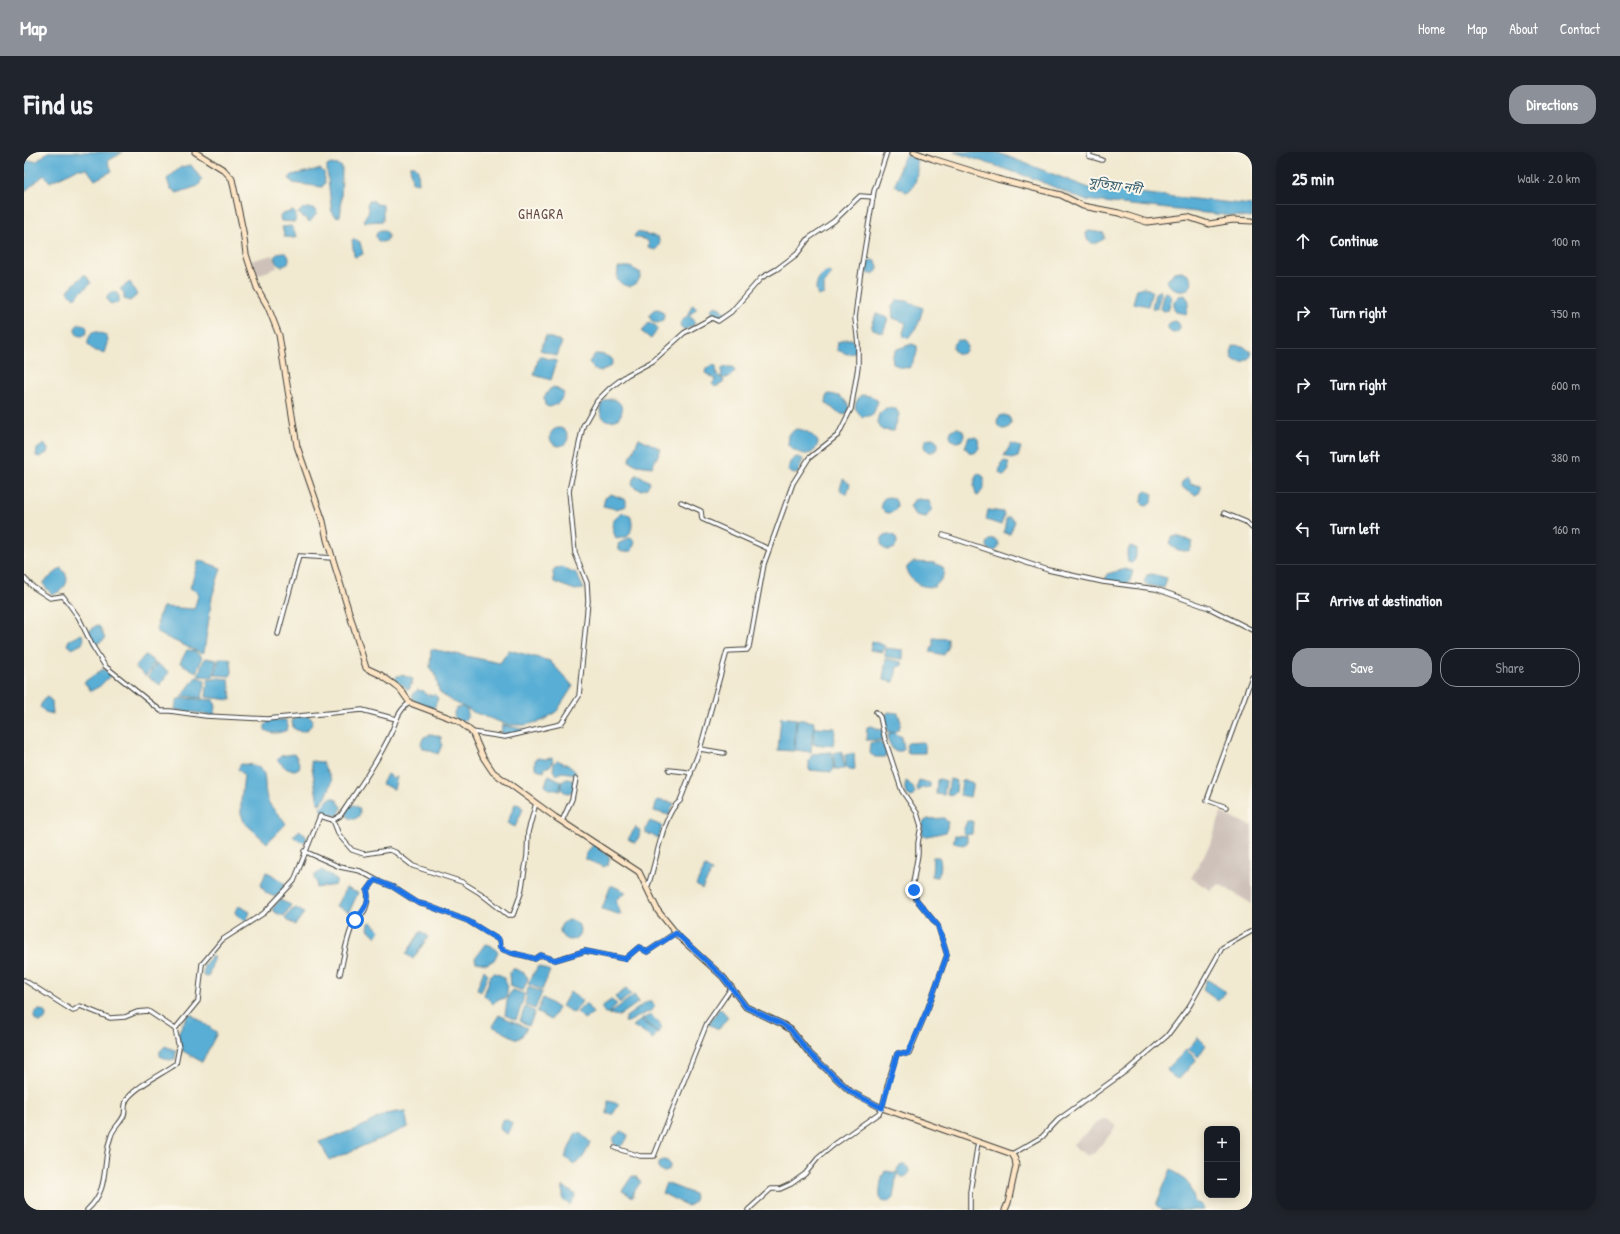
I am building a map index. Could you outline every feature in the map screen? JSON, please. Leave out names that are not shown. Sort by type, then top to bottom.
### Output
[{"type":"street","points":[[195,152],[224,170],[232,179],[244,231],[246,254],[257,288],[268,307],[279,335],[297,446],[323,521],[327,540],[366,668],[381,675],[400,689],[410,703],[458,721],[472,732],[483,757],[493,772],[562,821],[639,872],[658,911],[676,933],[732,987],[746,1007],[782,1024],[791,1030],[810,1054],[851,1092],[882,1108],[1012,1154],[1016,1166],[1008,1203],[1005,1210]]},
{"type":"street","points":[[647,888],[662,833],[675,804],[680,801],[700,749],[727,652],[747,650],[749,647],[764,564],[793,483],[808,458],[838,435],[851,409],[858,367],[858,344],[855,318],[873,197],[887,152]]},
{"type":"street","points":[[914,152],[932,159],[990,176],[1061,195],[1083,206],[1119,213],[1147,222],[1188,217],[1210,224],[1233,220],[1252,221]]},
{"type":"street","points":[[1090,152],[1088,156],[1102,160]]},
{"type":"street","points":[[472,732],[505,737],[561,724],[579,696],[588,601],[587,583],[575,553],[569,491],[583,426],[597,401],[610,388],[627,375],[653,362],[684,333],[712,318],[718,321],[731,312],[761,278],[777,269],[796,254],[809,238],[834,221],[860,196],[873,197]]},
{"type":"street","points":[[681,502],[701,511],[702,519],[715,526],[769,549]]},
{"type":"street","points":[[1224,513],[1246,522],[1252,528]]},
{"type":"street","points":[[943,535],[1048,570],[1103,582],[1156,589],[1209,608],[1252,630]]},
{"type":"street","points":[[278,634],[299,556],[333,558]]},
{"type":"street","points":[[24,578],[33,587],[50,598],[63,596],[78,618],[105,666],[161,711],[267,720],[362,710],[396,719]]},
{"type":"street","points":[[1226,807],[1207,800],[1221,764],[1238,710],[1252,677]]},
{"type":"street","points":[[175,1029],[198,1001],[202,964],[222,940],[264,913],[277,901],[294,881],[304,851],[320,816],[333,820],[340,816],[364,781],[384,747],[396,719],[405,705],[410,703]]},
{"type":"street","points":[[748,1210],[771,1189],[780,1189],[801,1177],[829,1149],[879,1113],[882,1108],[897,1054],[908,1053],[928,1008],[947,955],[938,926],[916,899],[913,883],[918,854],[920,826],[917,813],[902,791],[885,740],[880,717],[876,712]]},
{"type":"street","points":[[700,749],[724,753]]},
{"type":"street","points":[[669,770],[687,772],[691,774]]},
{"type":"street","points":[[562,821],[572,799],[576,779]]},
{"type":"street","points":[[333,820],[339,835],[352,850],[364,854],[389,850],[395,852],[413,866],[462,882],[480,893],[508,915],[512,915],[521,893],[527,856],[528,832],[536,803]]},
{"type":"street","points":[[304,851],[340,867],[360,871],[375,880],[393,887],[418,903],[468,921],[499,940],[500,948],[504,951],[523,954],[535,959],[541,955],[555,960],[585,951],[625,959],[639,947],[647,952],[676,933]]},
{"type":"street","points":[[340,974],[346,943],[355,920],[363,912],[369,895],[367,891],[375,880]]},
{"type":"street","points":[[1012,1154],[1042,1137],[1058,1120],[1126,1071],[1167,1036],[1190,1005],[1222,948],[1252,931]]},
{"type":"street","points":[[24,980],[46,996],[73,1011],[80,1006],[110,1018],[117,1018],[148,1011],[175,1029],[179,1048],[176,1064],[139,1088],[129,1096],[124,1104],[124,1114],[111,1134],[106,1152],[106,1169],[103,1184],[97,1200],[87,1210]]},
{"type":"street","points":[[615,1148],[647,1157],[654,1156],[707,1023],[732,987]]},
{"type":"street","points":[[970,1210],[970,1192],[978,1142]]},
{"type":"shaded area","points":[[273,255],[277,268],[254,276],[250,261]]},
{"type":"shaded area","points":[[1221,813],[1252,826],[1252,904],[1219,884],[1210,890],[1191,878],[1211,843]]},
{"type":"shaded area","points":[[1102,1119],[1107,1119],[1117,1126],[1095,1152],[1088,1156],[1074,1147],[1073,1144]]},
{"type":"water","points":[[48,152],[123,152],[108,161],[112,171],[95,180],[87,169],[77,169],[50,182],[44,175],[24,192],[24,178],[27,176],[24,170],[25,161],[37,161]]},
{"type":"water","points":[[954,152],[996,152],[1089,188],[1252,205],[1252,218],[1084,200],[1035,179]]},
{"type":"water","points":[[905,156],[916,157],[917,167],[913,187],[906,192],[895,185],[901,163]]},
{"type":"water","points":[[331,164],[342,167],[341,210],[340,216],[337,217],[332,214],[327,171],[327,166]]},
{"type":"water","points":[[191,165],[202,180],[198,186],[177,193],[170,188],[167,179],[181,167]]},
{"type":"water","points":[[410,166],[415,166],[418,170],[419,183],[412,182]]},
{"type":"water","points":[[320,169],[324,172],[325,183],[322,187],[293,183],[289,178],[292,175]]},
{"type":"water","points":[[369,201],[374,201],[376,204],[383,205],[383,221],[365,222],[364,219],[369,211],[367,205]]},
{"type":"water","points":[[302,209],[314,209],[317,213],[310,222],[298,213]]},
{"type":"water","points":[[293,211],[296,214],[295,222],[281,221],[280,217],[282,214]]},
{"type":"water","points":[[291,226],[297,236],[296,238],[285,237],[282,227]]},
{"type":"water","points":[[380,230],[384,230],[388,236],[384,242],[380,242],[376,238],[376,234]]},
{"type":"water","points":[[1089,231],[1104,233],[1104,239],[1096,243],[1091,243],[1087,239],[1086,233]]},
{"type":"water","points":[[637,232],[658,237],[660,243],[656,250],[648,248],[649,244],[647,240],[635,237],[634,236]]},
{"type":"water","points":[[354,239],[360,242],[363,254],[356,257],[354,256],[352,240]]},
{"type":"water","points":[[282,252],[287,254],[289,259],[287,264],[282,266],[277,264],[275,259],[277,254]]},
{"type":"water","points":[[871,260],[876,262],[878,267],[876,272],[871,274],[866,272],[864,267],[866,262]]},
{"type":"water","points":[[630,267],[641,273],[638,282],[632,286],[624,285],[617,279],[618,268]]},
{"type":"water","points":[[829,271],[831,275],[824,284],[824,294],[818,296],[816,285],[819,278]]},
{"type":"water","points":[[1181,271],[1188,274],[1191,280],[1191,285],[1185,290],[1174,289],[1167,281],[1174,272]]},
{"type":"water","points":[[85,274],[91,283],[74,298],[68,292],[69,289]]},
{"type":"water","points":[[130,282],[137,295],[130,301],[124,299],[124,293],[120,289]]},
{"type":"water","points":[[1144,287],[1152,291],[1148,306],[1133,303],[1137,289]]},
{"type":"water","points":[[1160,290],[1161,293],[1157,308],[1152,308],[1155,293]]},
{"type":"water","points":[[1166,291],[1172,297],[1168,310],[1164,311],[1160,309],[1163,295]]},
{"type":"water","points":[[115,292],[118,293],[118,303],[111,304],[108,303],[107,296],[108,293]]},
{"type":"water","points":[[1185,295],[1189,301],[1186,314],[1176,312],[1174,309],[1174,301],[1179,296]]},
{"type":"water","points":[[897,300],[907,301],[923,308],[918,325],[908,338],[904,337],[903,333],[906,323],[893,318],[892,307]]},
{"type":"water","points":[[692,305],[697,308],[689,316],[694,320],[695,324],[685,330],[681,327],[680,323],[688,315]]},
{"type":"water","points":[[714,306],[721,308],[721,310],[727,314],[721,317],[714,316],[711,310]]},
{"type":"water","points":[[657,309],[662,311],[664,316],[662,321],[657,323],[652,321],[650,316],[652,311]]},
{"type":"water","points":[[876,314],[888,318],[883,333],[871,328]]},
{"type":"water","points":[[1172,321],[1176,321],[1180,327],[1176,333],[1172,333],[1168,329],[1168,325]]},
{"type":"water","points":[[649,322],[656,326],[657,330],[651,339],[642,332]]},
{"type":"water","points":[[81,324],[85,326],[87,330],[85,334],[81,336],[77,334],[75,330],[77,326]]},
{"type":"water","points":[[92,332],[98,332],[106,335],[108,340],[104,353],[93,350],[88,345],[88,340]]},
{"type":"water","points":[[546,336],[562,342],[557,356],[540,350]]},
{"type":"water","points":[[852,339],[856,347],[854,353],[847,354],[837,350],[838,342]]},
{"type":"water","points":[[960,340],[965,342],[967,347],[965,352],[960,354],[955,352],[953,347],[955,342]]},
{"type":"water","points":[[912,344],[917,346],[917,352],[909,368],[899,367],[893,363],[892,356],[897,349]]},
{"type":"water","points":[[1234,345],[1243,346],[1251,352],[1251,356],[1244,362],[1234,360],[1231,352]]},
{"type":"water","points":[[595,354],[604,355],[611,358],[613,360],[611,366],[601,371],[594,369],[589,362]]},
{"type":"water","points":[[539,356],[557,361],[551,380],[534,375]]},
{"type":"water","points":[[712,365],[716,366],[717,375],[724,380],[723,383],[715,387],[712,384],[716,379],[705,373],[706,369]]},
{"type":"water","points":[[725,367],[733,367],[735,371],[727,378],[721,377],[722,369]]},
{"type":"water","points":[[554,387],[564,393],[559,402],[549,407],[545,405],[544,397],[550,389]]},
{"type":"water","points":[[827,395],[839,396],[846,401],[849,407],[846,415],[838,413],[826,403]]},
{"type":"water","points":[[861,395],[871,396],[878,401],[873,415],[862,417],[855,408],[856,402]]},
{"type":"water","points":[[611,399],[619,402],[622,410],[619,418],[611,421],[603,418],[600,410],[603,402]]},
{"type":"water","points":[[886,408],[896,409],[899,414],[894,431],[882,430],[877,422],[879,414]]},
{"type":"water","points":[[1004,415],[1009,417],[1011,422],[1009,427],[1004,429],[999,427],[997,422],[999,417]]},
{"type":"water","points":[[559,428],[565,431],[568,437],[565,443],[559,446],[553,443],[550,437],[553,431]]},
{"type":"water","points":[[954,428],[960,428],[964,432],[964,438],[960,442],[954,442],[950,438],[950,432]]},
{"type":"water","points":[[796,429],[806,431],[816,439],[818,442],[813,451],[805,454],[796,451],[788,445],[789,434]]},
{"type":"water","points":[[969,437],[975,437],[978,439],[979,448],[975,453],[969,452],[965,447]]},
{"type":"water","points":[[639,438],[661,449],[652,467],[637,465],[629,461]]},
{"type":"water","points":[[931,438],[936,440],[938,445],[936,450],[931,452],[926,450],[924,445],[926,440]]},
{"type":"water","points":[[44,444],[48,449],[47,453],[39,457],[36,456],[37,449]]},
{"type":"water","points":[[1011,444],[1021,447],[1018,457],[1011,459],[1004,456]]},
{"type":"water","points":[[798,457],[803,459],[798,473],[793,474],[788,470],[790,462],[794,458]]},
{"type":"water","points":[[1005,461],[1008,462],[1009,470],[1004,476],[999,473],[1001,463]]},
{"type":"water","points":[[980,474],[984,477],[984,488],[978,496],[976,495],[974,486],[976,475]]},
{"type":"water","points":[[636,475],[639,475],[650,482],[647,488],[641,490],[634,487],[632,483]]},
{"type":"water","points":[[1187,478],[1190,484],[1202,486],[1199,493],[1195,495],[1181,487],[1182,482]]},
{"type":"water","points":[[843,479],[850,484],[847,494],[843,493],[840,489]]},
{"type":"water","points":[[1146,491],[1153,494],[1152,502],[1147,506],[1143,505],[1142,502],[1143,493]]},
{"type":"water","points":[[611,494],[626,500],[626,506],[616,509],[603,506],[605,498]]},
{"type":"water","points":[[886,497],[892,497],[897,502],[895,511],[892,513],[886,513],[881,508],[881,502]]},
{"type":"water","points":[[919,499],[929,501],[932,509],[926,517],[915,515],[910,507],[914,500]]},
{"type":"water","points":[[988,510],[1003,512],[1004,516],[1001,525],[986,520]]},
{"type":"water","points":[[623,513],[630,515],[632,521],[631,529],[627,537],[616,539],[612,524],[615,519]]},
{"type":"water","points":[[1009,517],[1015,521],[1010,534],[1004,533],[1006,519]]},
{"type":"water","points":[[886,534],[892,534],[897,539],[895,548],[892,550],[886,550],[881,545],[881,539]]},
{"type":"water","points":[[1177,536],[1193,542],[1190,550],[1179,550],[1169,544],[1172,537]]},
{"type":"water","points":[[631,537],[635,542],[632,551],[622,552],[619,550],[618,544]]},
{"type":"water","points":[[993,539],[997,541],[999,545],[997,549],[993,551],[989,549],[987,545],[989,541]]},
{"type":"water","points":[[1130,546],[1136,548],[1135,559],[1131,563],[1128,562],[1127,554]]},
{"type":"water","points":[[199,560],[221,568],[212,597],[204,652],[201,653],[157,633],[158,617],[163,607],[194,609],[199,593],[190,588]]},
{"type":"water","points":[[913,562],[934,563],[943,567],[944,573],[942,578],[934,587],[918,584],[909,576],[907,572],[907,567]]},
{"type":"water","points":[[562,567],[576,573],[584,589],[575,590],[554,582],[553,572],[555,568]]},
{"type":"water","points":[[61,568],[65,572],[67,580],[66,584],[61,590],[52,595],[44,585],[44,582]]},
{"type":"water","points":[[1125,569],[1133,571],[1130,581],[1126,585],[1105,581],[1107,574]]},
{"type":"water","points":[[1152,574],[1167,578],[1164,588],[1147,585],[1144,582],[1147,575]]},
{"type":"water","points":[[97,625],[100,627],[105,639],[95,645],[88,632]]},
{"type":"water","points":[[82,634],[84,639],[82,644],[72,649],[67,645],[69,640]]},
{"type":"water","points":[[933,638],[948,639],[948,648],[944,655],[930,652],[933,645]]},
{"type":"water","points":[[872,641],[885,646],[883,652],[870,650]]},
{"type":"water","points":[[886,648],[903,650],[903,659],[885,657]]},
{"type":"water","points":[[431,649],[500,663],[509,650],[550,661],[573,686],[557,711],[542,721],[525,725],[508,725],[473,712],[445,697],[439,691],[436,676],[430,668]]},
{"type":"water","points":[[187,650],[194,651],[201,656],[202,659],[196,672],[180,663]]},
{"type":"water","points":[[145,655],[155,662],[146,676],[135,667]]},
{"type":"water","points":[[206,658],[217,660],[213,677],[198,676]]},
{"type":"water","points":[[223,658],[231,660],[232,672],[230,676],[215,675],[219,659]]},
{"type":"water","points":[[886,659],[902,662],[902,666],[897,667],[894,682],[883,680]]},
{"type":"water","points":[[156,663],[169,672],[160,685],[148,677]]},
{"type":"water","points":[[103,669],[112,674],[100,686],[91,691],[84,682]]},
{"type":"water","points":[[402,675],[413,679],[409,690],[395,680],[397,676]]},
{"type":"water","points":[[196,677],[205,680],[202,698],[182,696]]},
{"type":"water","points":[[219,678],[229,679],[231,700],[206,697],[208,680]]},
{"type":"water","points":[[417,690],[424,691],[426,695],[435,695],[438,698],[434,708],[416,704],[413,698]]},
{"type":"water","points":[[47,697],[52,701],[53,714],[45,712],[40,707],[43,700]]},
{"type":"water","points":[[181,698],[214,700],[216,707],[214,715],[176,710],[177,700]]},
{"type":"water","points":[[458,707],[464,707],[468,711],[468,717],[464,721],[458,721],[454,717],[454,711]]},
{"type":"water","points":[[888,712],[898,713],[901,722],[899,729],[894,732],[888,732],[884,717]]},
{"type":"water","points":[[308,716],[313,720],[312,725],[309,728],[301,732],[293,728],[292,721],[297,717]]},
{"type":"water","points":[[781,717],[796,719],[794,751],[778,750]]},
{"type":"water","points":[[797,719],[814,722],[811,752],[795,750]]},
{"type":"water","points":[[270,720],[286,720],[288,726],[287,730],[271,733],[265,730],[265,725]]},
{"type":"water","points":[[502,725],[522,729],[523,732],[501,734]]},
{"type":"water","points":[[872,726],[883,731],[882,740],[866,740],[867,727]]},
{"type":"water","points":[[814,727],[835,728],[834,746],[813,744]]},
{"type":"water","points":[[893,732],[902,737],[904,749],[902,751],[894,751],[888,741],[888,735]]},
{"type":"water","points":[[432,734],[441,737],[442,745],[438,754],[423,748],[421,743],[424,737]]},
{"type":"water","points":[[881,742],[887,752],[885,757],[875,757],[869,753],[870,743]]},
{"type":"water","points":[[923,742],[925,744],[925,753],[908,753],[906,745],[908,743]]},
{"type":"water","points":[[842,751],[845,769],[835,769],[833,753]]},
{"type":"water","points":[[831,752],[834,768],[832,772],[809,770],[809,761],[812,754]]},
{"type":"water","points":[[854,753],[855,770],[846,768],[845,755]]},
{"type":"water","points":[[293,754],[296,756],[300,765],[299,768],[295,770],[287,769],[277,760],[281,756]]},
{"type":"water","points":[[537,758],[552,758],[553,762],[550,766],[545,768],[544,772],[535,768],[535,760]]},
{"type":"water","points":[[557,760],[568,765],[576,772],[575,774],[562,772],[556,775],[553,770],[554,763]]},
{"type":"water","points":[[311,761],[322,762],[332,781],[327,795],[320,804],[318,803]]},
{"type":"water","points":[[241,764],[258,767],[262,771],[268,801],[286,824],[267,843],[244,822],[241,813],[244,775],[238,769]]},
{"type":"water","points":[[387,774],[393,778],[397,777],[394,789],[382,784]]},
{"type":"water","points":[[549,775],[561,781],[560,791],[547,788],[545,785]]},
{"type":"water","points":[[568,779],[573,781],[575,786],[573,791],[568,793],[563,791],[561,786],[563,781]]},
{"type":"water","points":[[940,779],[946,781],[944,795],[936,794],[937,780]]},
{"type":"water","points":[[950,779],[957,781],[956,792],[953,795],[947,794]]},
{"type":"water","points":[[919,780],[930,783],[930,787],[921,788],[918,792],[917,787]]},
{"type":"water","points":[[965,780],[973,783],[970,797],[960,795],[962,781]]},
{"type":"water","points":[[906,781],[914,789],[915,793],[912,797],[907,795],[905,791]]},
{"type":"water","points":[[330,798],[335,798],[342,807],[338,816],[329,814],[326,815],[320,808]]},
{"type":"water","points":[[657,800],[674,803],[669,815],[654,811]]},
{"type":"water","points":[[515,804],[520,805],[523,809],[515,827],[507,823]]},
{"type":"water","points":[[353,805],[358,807],[360,812],[358,817],[353,819],[348,817],[346,812],[348,807]]},
{"type":"water","points":[[944,818],[948,822],[946,832],[922,836],[923,822],[928,819]]},
{"type":"water","points":[[650,821],[662,826],[659,838],[646,833],[646,828]]},
{"type":"water","points":[[967,821],[973,821],[972,834],[965,835],[963,832]]},
{"type":"water","points":[[636,827],[640,831],[639,837],[635,843],[628,839]]},
{"type":"water","points":[[300,830],[307,837],[305,843],[293,836]]},
{"type":"water","points":[[955,835],[967,836],[967,843],[963,845],[953,842]]},
{"type":"water","points":[[594,844],[610,857],[608,864],[604,867],[585,859],[586,853]]},
{"type":"water","points":[[933,857],[939,857],[941,862],[940,871],[937,877],[932,876]]},
{"type":"water","points":[[705,867],[712,871],[702,889],[696,885]]},
{"type":"water","points":[[322,870],[337,880],[335,885],[316,888],[317,883],[314,879],[315,875]]},
{"type":"water","points":[[266,872],[285,884],[281,892],[275,897],[266,893],[261,885]]},
{"type":"water","points":[[611,885],[626,892],[616,900],[621,915],[602,909]]},
{"type":"water","points":[[346,888],[358,893],[349,912],[336,906]]},
{"type":"water","points":[[280,900],[291,905],[284,916],[276,913],[272,909]]},
{"type":"water","points":[[240,906],[250,912],[247,920],[241,919],[235,913],[236,909]]},
{"type":"water","points":[[296,908],[304,913],[295,925],[285,919],[289,912]]},
{"type":"water","points":[[570,920],[577,923],[580,930],[577,937],[570,940],[563,937],[560,930],[563,923]]},
{"type":"water","points":[[372,922],[380,930],[376,937],[368,929],[369,923]]},
{"type":"water","points":[[421,931],[428,937],[413,959],[406,954]]},
{"type":"water","points":[[485,944],[492,946],[498,952],[494,960],[487,964],[476,962],[475,958]]},
{"type":"water","points":[[212,956],[214,958],[208,977],[203,976],[204,965]]},
{"type":"water","points":[[538,966],[550,971],[542,990],[528,984]]},
{"type":"water","points":[[513,968],[524,973],[528,978],[523,991],[510,986],[509,974]]},
{"type":"water","points":[[484,970],[488,974],[481,992],[477,989]]},
{"type":"water","points":[[495,973],[499,974],[505,979],[507,989],[506,998],[497,1000],[493,1004],[484,995],[491,975]]},
{"type":"water","points":[[1206,980],[1226,992],[1218,1001],[1203,990]]},
{"type":"water","points":[[528,987],[542,992],[535,1009],[525,1005]]},
{"type":"water","points":[[626,989],[631,994],[620,1003],[615,997]]},
{"type":"water","points":[[513,990],[524,994],[516,1020],[505,1015],[508,996]]},
{"type":"water","points":[[570,992],[582,1001],[574,1013],[562,1006]]},
{"type":"water","points":[[634,995],[639,1002],[619,1016],[609,1014]]},
{"type":"water","points":[[543,998],[558,1008],[551,1020],[537,1012]]},
{"type":"water","points":[[611,1000],[617,1004],[609,1013],[605,1013],[601,1007]]},
{"type":"water","points":[[648,1001],[652,1001],[655,1007],[652,1010],[628,1022],[624,1022],[626,1017]]},
{"type":"water","points":[[586,1003],[593,1013],[584,1019],[577,1012]]},
{"type":"water","points":[[525,1007],[535,1012],[529,1026],[520,1021]]},
{"type":"water","points":[[720,1008],[728,1017],[719,1029],[708,1024]]},
{"type":"water","points":[[38,1010],[42,1010],[46,1016],[42,1022],[38,1022],[34,1018],[34,1014]]},
{"type":"water","points":[[191,1014],[216,1032],[216,1035],[202,1062],[183,1051],[181,1048],[178,1033],[188,1015]]},
{"type":"water","points":[[499,1015],[527,1028],[521,1037],[517,1039],[492,1026]]},
{"type":"water","points":[[651,1015],[661,1025],[661,1029],[658,1033],[642,1019]]},
{"type":"water","points":[[641,1020],[657,1033],[653,1039],[633,1026]]},
{"type":"water","points":[[1198,1037],[1206,1045],[1198,1057],[1188,1049]]},
{"type":"water","points":[[165,1046],[176,1051],[175,1059],[169,1060],[160,1056],[160,1051]]},
{"type":"water","points":[[1186,1050],[1196,1060],[1179,1079],[1170,1074],[1167,1069]]},
{"type":"water","points":[[608,1101],[619,1104],[613,1114],[607,1114]]},
{"type":"water","points":[[405,1111],[408,1127],[330,1160],[319,1142],[359,1128],[385,1114]]},
{"type":"water","points":[[506,1119],[513,1124],[507,1134],[499,1129],[502,1120]]},
{"type":"water","points":[[621,1131],[628,1135],[627,1139],[620,1147],[617,1147],[613,1142],[613,1138]]},
{"type":"water","points":[[576,1133],[581,1134],[590,1142],[580,1161],[574,1164],[565,1157]]},
{"type":"water","points":[[662,1160],[666,1160],[670,1166],[666,1172],[662,1172],[658,1168],[658,1164]]},
{"type":"water","points":[[901,1165],[905,1165],[909,1171],[905,1177],[901,1177],[897,1173],[897,1169]]},
{"type":"water","points":[[1171,1169],[1190,1186],[1195,1202],[1202,1205],[1204,1210],[1162,1210],[1156,1205]]},
{"type":"water","points":[[885,1171],[897,1173],[893,1198],[888,1202],[881,1201],[880,1198],[880,1186]]},
{"type":"water","points":[[632,1176],[637,1177],[641,1182],[633,1193],[633,1197],[622,1191]]},
{"type":"water","points":[[666,1183],[694,1194],[695,1197],[693,1203],[688,1206],[662,1193]]},
{"type":"water","points":[[563,1186],[576,1195],[570,1205],[563,1200]]},
{"type":"district","name":"GHAGRA","points":[[541,213]]},
{"type":"route","points":[[355,920],[362,914],[369,895],[367,891],[375,880],[393,887],[418,903],[468,921],[480,930],[499,940],[500,948],[504,951],[523,954],[535,959],[541,955],[555,960],[585,951],[625,959],[639,947],[647,952],[676,933],[723,977],[734,989],[746,1007],[782,1024],[791,1030],[810,1054],[851,1092],[882,1108],[897,1054],[908,1054],[914,1037],[917,1034],[928,1008],[946,956],[938,926],[916,899],[914,890]]},
{"type":"water label","name":"সুতিয়া নদী","points":[[1115,185]]}]
